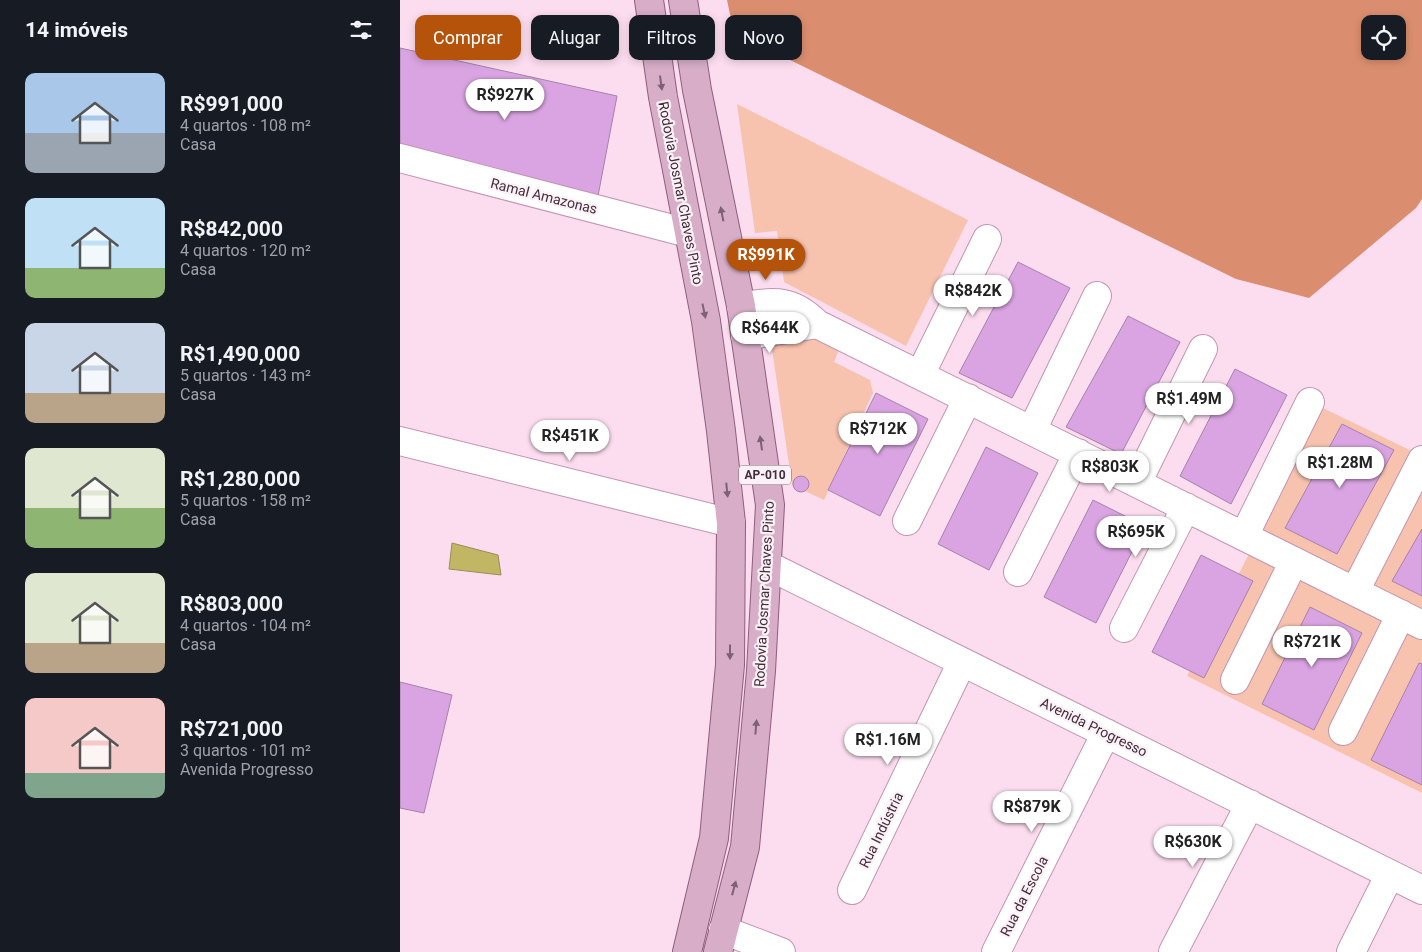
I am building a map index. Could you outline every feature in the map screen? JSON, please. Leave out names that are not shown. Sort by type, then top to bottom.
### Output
[{"type":"main road","name":"Rodovia Josmar Chaves Pinto","points":[[649,0],[663,97],[707,330],[731,524],[730,665],[714,838],[687,952]]},
{"type":"main road","name":"Rodovia Josmar Chaves Pinto","points":[[683,0],[697,90],[741,306],[770,505],[762,670],[745,847],[721,941]]},
{"type":"street","name":"Ramal Amazonas","points":[[400,158],[688,233]]},
{"type":"street","points":[[920,375],[987,240]]},
{"type":"street","points":[[1032,430],[1097,296]]},
{"type":"street","points":[[741,306],[776,302],[790,304],[804,311],[817,324],[1412,620],[1343,730]]},
{"type":"street","points":[[745,336],[817,324]]},
{"type":"street","points":[[1137,483],[1203,349]]},
{"type":"street","points":[[907,521],[968,398]]},
{"type":"street","points":[[1244,536],[1310,402]]},
{"type":"street","points":[[400,441],[731,524]]},
{"type":"street","points":[[1018,572],[1078,453]]},
{"type":"street","points":[[1356,591],[1422,460]]},
{"type":"street","points":[[1124,628],[1186,507]]},
{"type":"street","points":[[1235,680],[1294,561]]},
{"type":"street","name":"Avenida Progresso","points":[[767,565],[1422,890]]},
{"type":"street","name":"Rua Indústria","points":[[852,890],[962,662]]},
{"type":"street","name":"Rua da Escola","points":[[996,952],[1106,733]]},
{"type":"street","points":[[1173,952],[1250,804]]},
{"type":"street","points":[[1351,952],[1390,874]]},
{"type":"street","points":[[721,941],[781,952]]},
{"type":"shaded area","points":[[727,0],[1422,0],[1422,199],[1416,208],[1309,298],[1236,279],[790,60],[802,60],[802,15],[730,15]]},
{"type":"shaded area","points":[[737,104],[968,220],[906,346],[784,282],[777,231],[755,233]]},
{"type":"shaded area","points":[[810,333],[840,347],[834,362],[870,380],[873,393],[824,500],[792,485],[771,342]]},
{"type":"shaded area","points":[[1323,408],[1422,456],[1422,793],[1187,676]]},
{"type":"shaded area","points":[[452,543],[498,555],[501,575],[449,569]]},
{"type":"building","points":[[400,48],[415,51],[415,60],[454,60],[617,96],[598,196],[400,145]]},
{"type":"building","points":[[1018,262],[1070,288],[1012,398],[959,373]]},
{"type":"building","points":[[1128,316],[1180,342],[1121,454],[1066,427]]},
{"type":"building","points":[[1235,369],[1287,395],[1231,504],[1180,476]]},
{"type":"building","points":[[876,393],[928,419],[880,516],[828,490]]},
{"type":"building","points":[[1342,424],[1394,450],[1337,554],[1285,528]]},
{"type":"building","points":[[986,447],[1038,473],[989,570],[938,544]]},
{"type":"building","points":[[801,476],[807,478],[809,484],[807,490],[801,492],[795,490],[793,484],[795,478]]},
{"type":"building","points":[[1093,500],[1145,526],[1096,623],[1044,597]]},
{"type":"building","points":[[1422,529],[1422,596],[1392,581]]},
{"type":"building","points":[[1201,555],[1253,581],[1204,678],[1152,652]]},
{"type":"building","points":[[1310,607],[1362,633],[1314,730],[1262,704]]},
{"type":"building","points":[[1419,663],[1422,664],[1422,785],[1371,760]]},
{"type":"building","points":[[400,682],[452,695],[424,813],[400,808]]}]
